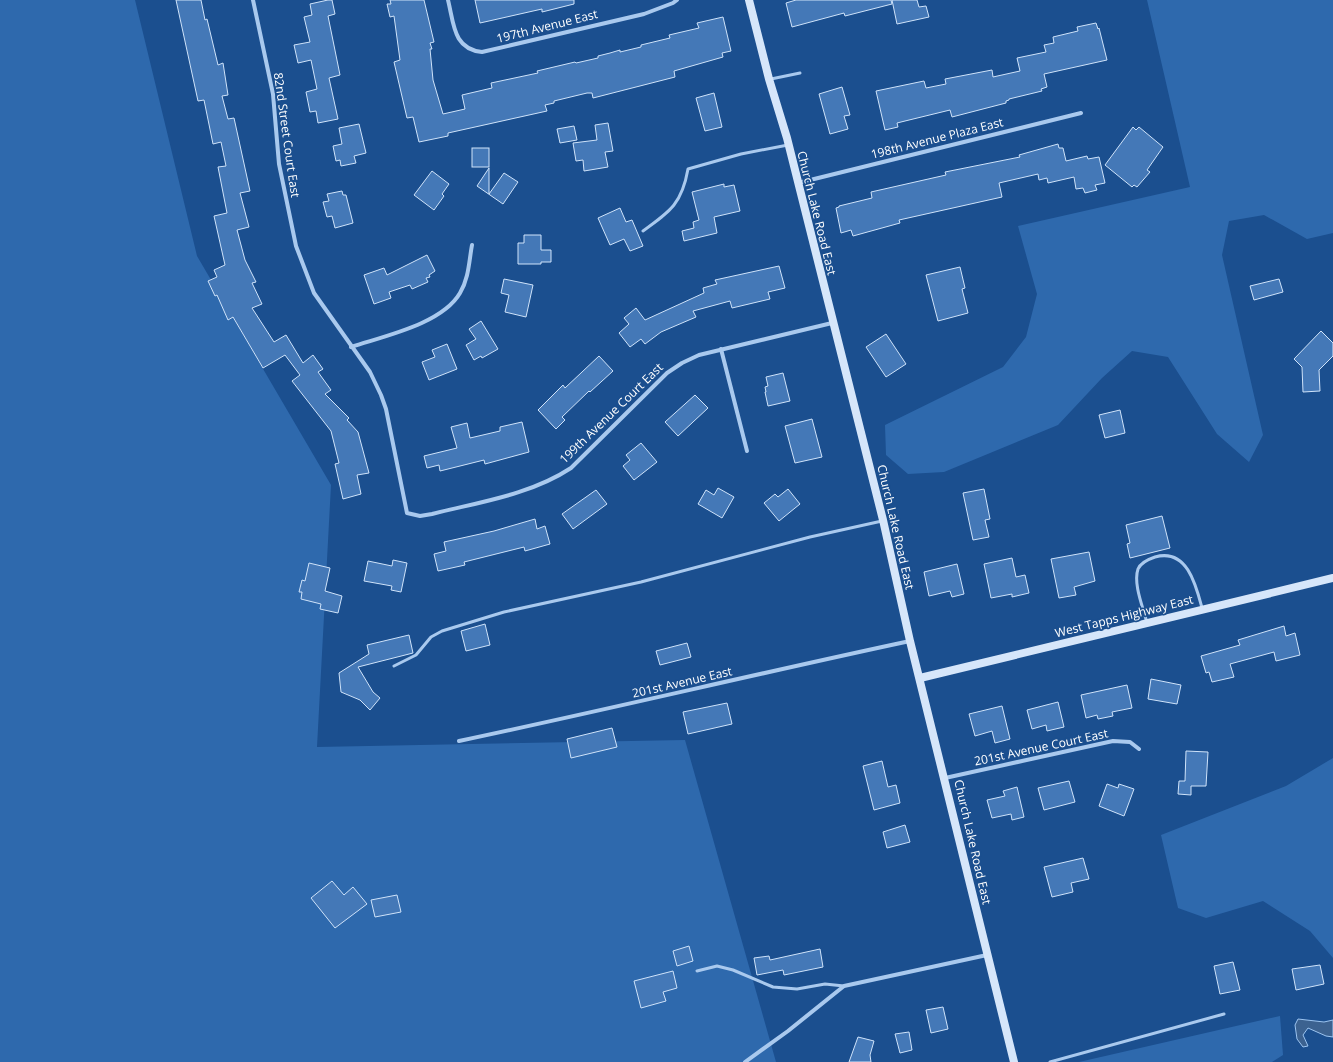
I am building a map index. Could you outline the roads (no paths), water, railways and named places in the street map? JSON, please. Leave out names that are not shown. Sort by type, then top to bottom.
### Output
[{"type":"street","name":"82nd Street Court East","points":[[253,0],[274,94],[279,164],[296,246],[314,293],[370,372],[386,409],[406,511]]},
{"type":"street","name":"197th Avenue East","points":[[448,0],[456,36],[466,48],[482,52],[644,14],[677,0]]},
{"type":"street","name":"Church Lake Road East","points":[[749,0],[769,79],[788,145],[883,520],[910,641],[1014,1062]]},
{"type":"street","name":"198th Avenue Plaza East","points":[[798,184],[1081,112]]},
{"type":"street","points":[[351,347],[411,327],[442,312],[452,304],[467,277],[472,245]]},
{"type":"street","name":"199th Avenue Court East","points":[[406,511],[413,515],[432,514],[536,487],[554,479],[571,468],[666,373],[689,359],[721,349],[832,323]]},
{"type":"street","points":[[721,349],[747,451]]},
{"type":"street","name":"West Tapps Highway East","points":[[920,678],[1333,578]]},
{"type":"street","name":"201st Avenue East","points":[[459,741],[651,700],[766,672],[910,641]]},
{"type":"street","name":"201st Avenue Court East","points":[[945,778],[1113,741],[1130,742],[1140,749]]},
{"type":"street","points":[[745,1062],[788,1031],[844,986],[987,955]]},
{"type":"lane","points":[[769,79],[800,73]]},
{"type":"lane","points":[[643,231],[673,208],[685,187],[688,168],[742,154],[788,145]]},
{"type":"lane","points":[[394,666],[416,655],[431,637],[442,631],[504,612],[641,582],[810,537],[883,520]]},
{"type":"lane","points":[[1147,623],[1137,583],[1138,568],[1146,560],[1163,555],[1178,558],[1189,570],[1197,589],[1202,610]]},
{"type":"lane","points":[[697,971],[717,966],[733,970],[773,987],[797,989],[825,984],[844,986]]},
{"type":"lane","points":[[1050,1062],[1224,1014]]}]
